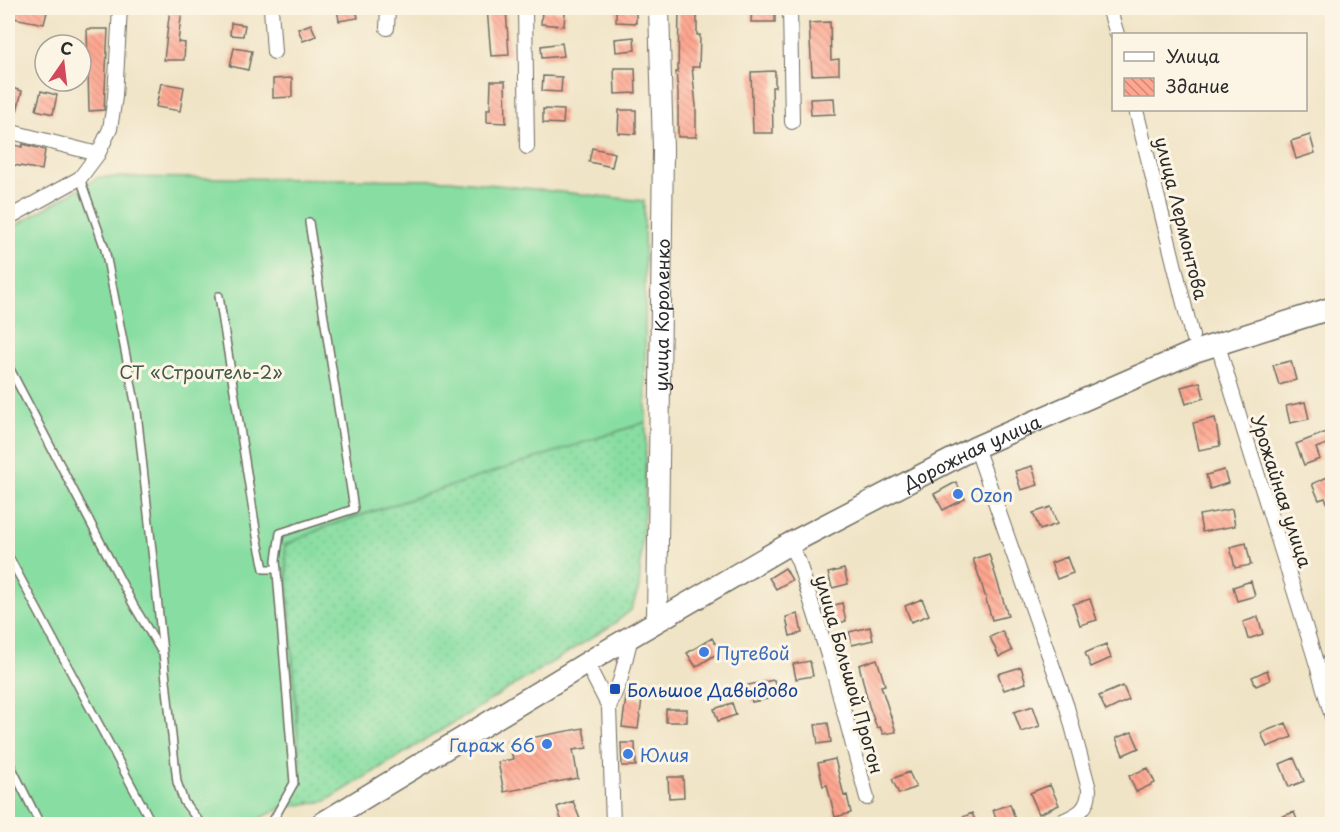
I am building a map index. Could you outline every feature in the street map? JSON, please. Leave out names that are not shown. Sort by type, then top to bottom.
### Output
[{"type":"main road","name":"Дорожная улица","points":[[321,825],[657,621],[794,552],[976,447],[1196,351],[1332,308]]},
{"type":"street","points":[[8,218],[80,178],[98,154],[110,129],[115,97],[120,8]]},
{"type":"street","points":[[271,8],[274,52]]},
{"type":"street","points":[[387,28],[388,8]]},
{"type":"street","points":[[525,8],[527,147]]},
{"type":"street","name":"улица Короленко","points":[[657,621],[663,149],[659,8]]},
{"type":"street","points":[[790,8],[792,122]]},
{"type":"street","points":[[1109,8],[1117,33]]},
{"type":"street","name":"улица Лермонтова","points":[[1136,111],[1192,336]]},
{"type":"street","points":[[8,131],[98,154]]},
{"type":"street","name":"Урожайная улица","points":[[1218,345],[1247,443],[1307,627],[1332,717]]},
{"type":"street","name":"Дорожная улица","points":[[976,447],[1067,707],[1089,789],[1089,801],[1079,813],[1056,825]]},
{"type":"street","name":"улица Большой Прогон","points":[[794,552],[835,678],[867,798]]},
{"type":"street","points":[[613,825],[609,707],[620,681],[631,637]]},
{"type":"street","points":[[587,664],[609,707]]},
{"type":"lane","points":[[80,178],[105,249],[137,412],[177,782],[184,802],[201,825]]},
{"type":"lane","points":[[271,825],[294,783],[277,569],[280,533],[354,509],[309,222]]},
{"type":"lane","points":[[219,296],[264,569],[277,569]]},
{"type":"lane","points":[[8,365],[134,606],[163,655]]},
{"type":"lane","points":[[8,555],[148,816]]},
{"type":"lane","points":[[8,760],[40,825]]},
{"type":"green space","name":"СТ «Строитель-2»","points":[[99,177],[450,180],[644,201],[646,422],[325,527],[285,545],[301,782],[284,807],[248,824],[8,824],[8,230]]},
{"type":"green space","points":[[646,422],[645,495],[639,588],[631,610],[611,626],[326,801],[284,807],[301,782],[285,545],[325,527]]},
{"type":"building","points":[[8,8],[48,8],[44,24],[8,17]]},
{"type":"building","points":[[170,8],[182,10],[178,42],[185,43],[184,60],[164,60]]},
{"type":"building","points":[[337,8],[356,8],[358,18],[339,21]]},
{"type":"building","points":[[487,8],[506,8],[509,55],[491,56]]},
{"type":"building","points":[[679,8],[697,9],[697,35],[700,35],[699,67],[692,67],[696,137],[678,137],[676,72],[678,72]]},
{"type":"building","points":[[752,8],[775,8],[775,22],[751,22]]},
{"type":"building","points":[[616,9],[636,10],[636,23],[616,22]]},
{"type":"building","points":[[542,10],[565,12],[564,26],[541,24]]},
{"type":"building","points":[[830,22],[831,60],[839,59],[839,74],[812,75],[809,23]]},
{"type":"building","points":[[231,23],[245,25],[243,36],[230,35]]},
{"type":"building","points":[[311,24],[316,36],[303,41],[298,29]]},
{"type":"building","points":[[87,29],[108,29],[104,110],[89,111],[89,93],[93,93],[93,33],[87,33]]},
{"type":"building","points":[[634,37],[635,50],[616,52],[615,39]]},
{"type":"building","points":[[562,43],[564,56],[542,58],[541,46]]},
{"type":"building","points":[[234,48],[252,51],[248,70],[230,66]]},
{"type":"building","points":[[614,68],[635,68],[636,93],[615,94]]},
{"type":"building","points":[[775,71],[775,87],[772,87],[773,133],[753,133],[751,72]]},
{"type":"building","points":[[543,76],[562,77],[561,92],[542,91]]},
{"type":"building","points":[[292,78],[292,97],[273,98],[273,79]]},
{"type":"building","points":[[491,81],[505,81],[506,123],[487,122]]},
{"type":"building","points":[[161,83],[184,87],[180,111],[156,107]]},
{"type":"building","points":[[8,87],[22,91],[17,111],[8,108]]},
{"type":"building","points":[[40,93],[57,95],[53,114],[36,110]]},
{"type":"building","points":[[834,98],[835,114],[811,115],[810,99]]},
{"type":"building","points":[[543,109],[564,110],[563,124],[543,123]]},
{"type":"building","points":[[619,110],[636,110],[636,134],[618,133]]},
{"type":"building","points":[[1310,135],[1315,153],[1296,159],[1291,141]]},
{"type":"building","points":[[8,143],[22,147],[23,144],[45,150],[42,170],[8,164]]},
{"type":"building","points":[[592,148],[615,153],[612,167],[589,162]]},
{"type":"building","points":[[1291,361],[1296,380],[1279,385],[1273,365]]},
{"type":"building","points":[[1200,382],[1204,398],[1186,404],[1181,387]]},
{"type":"building","points":[[1305,402],[1309,419],[1290,423],[1286,406]]},
{"type":"building","points":[[1215,418],[1220,446],[1199,450],[1193,423]]},
{"type":"building","points":[[1329,431],[1332,442],[1316,448],[1320,459],[1304,465],[1296,444]]},
{"type":"building","points":[[1032,466],[1038,485],[1021,490],[1015,471]]},
{"type":"building","points":[[1224,470],[1228,483],[1210,489],[1206,475]]},
{"type":"building","points":[[1332,475],[1332,514],[1325,498],[1319,500],[1312,484]]},
{"type":"building","points":[[956,482],[965,499],[943,510],[934,494]]},
{"type":"building","points":[[1051,507],[1057,524],[1040,530],[1033,513]]},
{"type":"building","points":[[1232,509],[1235,526],[1202,532],[1199,515]]},
{"type":"building","points":[[1246,543],[1251,565],[1235,568],[1230,547]]},
{"type":"building","points":[[989,554],[1008,616],[992,620],[973,559]]},
{"type":"building","points":[[1067,557],[1073,573],[1057,579],[1051,563]]},
{"type":"building","points":[[785,568],[792,580],[776,589],[769,578]]},
{"type":"building","points":[[844,569],[848,584],[832,588],[828,573]]},
{"type":"building","points":[[1251,581],[1255,596],[1237,601],[1233,587]]},
{"type":"building","points":[[922,599],[929,615],[911,622],[905,606]]},
{"type":"building","points":[[1090,599],[1097,620],[1080,625],[1073,604]]},
{"type":"building","points":[[842,603],[846,621],[836,624],[831,606]]},
{"type":"building","points":[[798,614],[802,633],[790,636],[786,617]]},
{"type":"building","points":[[1258,617],[1263,634],[1248,639],[1243,622]]},
{"type":"building","points":[[870,627],[873,640],[852,645],[849,632]]},
{"type":"building","points":[[1002,631],[1012,651],[999,657],[990,637]]},
{"type":"building","name":"Путевой","points":[[712,638],[720,652],[696,667],[687,653]]},
{"type":"building","points":[[1106,644],[1111,658],[1091,667],[1085,653]]},
{"type":"building","points":[[877,659],[885,685],[881,686],[896,732],[883,734],[880,727],[877,728],[869,706],[859,665]]},
{"type":"building","points":[[810,661],[813,676],[796,679],[793,664]]},
{"type":"building","points":[[1021,667],[1026,683],[1004,690],[998,674]]},
{"type":"building","points":[[1267,670],[1270,680],[1256,686],[1252,677]]},
{"type":"building","points":[[774,680],[777,697],[752,702],[748,685]]},
{"type":"building","points":[[1123,686],[1129,700],[1106,711],[1099,696]]},
{"type":"building","points":[[626,697],[642,699],[638,729],[622,727]]},
{"type":"building","points":[[732,703],[736,715],[718,721],[714,709]]},
{"type":"building","points":[[1033,706],[1040,726],[1021,732],[1014,712]]},
{"type":"building","points":[[666,709],[687,709],[687,722],[666,722]]},
{"type":"building","points":[[828,723],[831,742],[818,744],[815,725]]},
{"type":"building","points":[[1286,723],[1292,737],[1267,747],[1261,733]]},
{"type":"building","points":[[583,728],[587,748],[573,750],[578,778],[504,792],[498,762],[513,759],[509,742]]},
{"type":"building","points":[[1132,732],[1139,748],[1123,755],[1116,738]]},
{"type":"building","name":"Юлия","points":[[621,743],[635,743],[636,766],[622,766]]},
{"type":"building","points":[[1294,758],[1304,781],[1289,787],[1280,764]]},
{"type":"building","points":[[835,759],[844,796],[847,795],[851,813],[835,817],[827,785],[823,786],[818,763]]},
{"type":"building","points":[[1148,768],[1155,783],[1136,792],[1129,776]]},
{"type":"building","points":[[909,772],[916,787],[899,794],[892,779]]},
{"type":"building","points":[[668,777],[683,777],[684,797],[669,798]]},
{"type":"building","points":[[1050,785],[1059,805],[1039,814],[1030,793]]},
{"type":"building","points":[[573,801],[581,822],[563,825],[557,807]]},
{"type":"building","points":[[1010,804],[1017,825],[998,825],[993,810]]},
{"type":"building","points":[[1294,812],[1299,825],[1262,825],[1262,824]]},
{"type":"building","points":[[972,813],[977,825],[945,825]]},
{"type":"place","name":"Ozon","points":[[958,494]]},
{"type":"place","name":"Путевой","points":[[704,652]]},
{"type":"place","name":"Большое Давыдово","points":[[615,689]]},
{"type":"place","name":"Гараж 66","points":[[547,744]]},
{"type":"place","name":"Юлия","points":[[628,754]]}]
